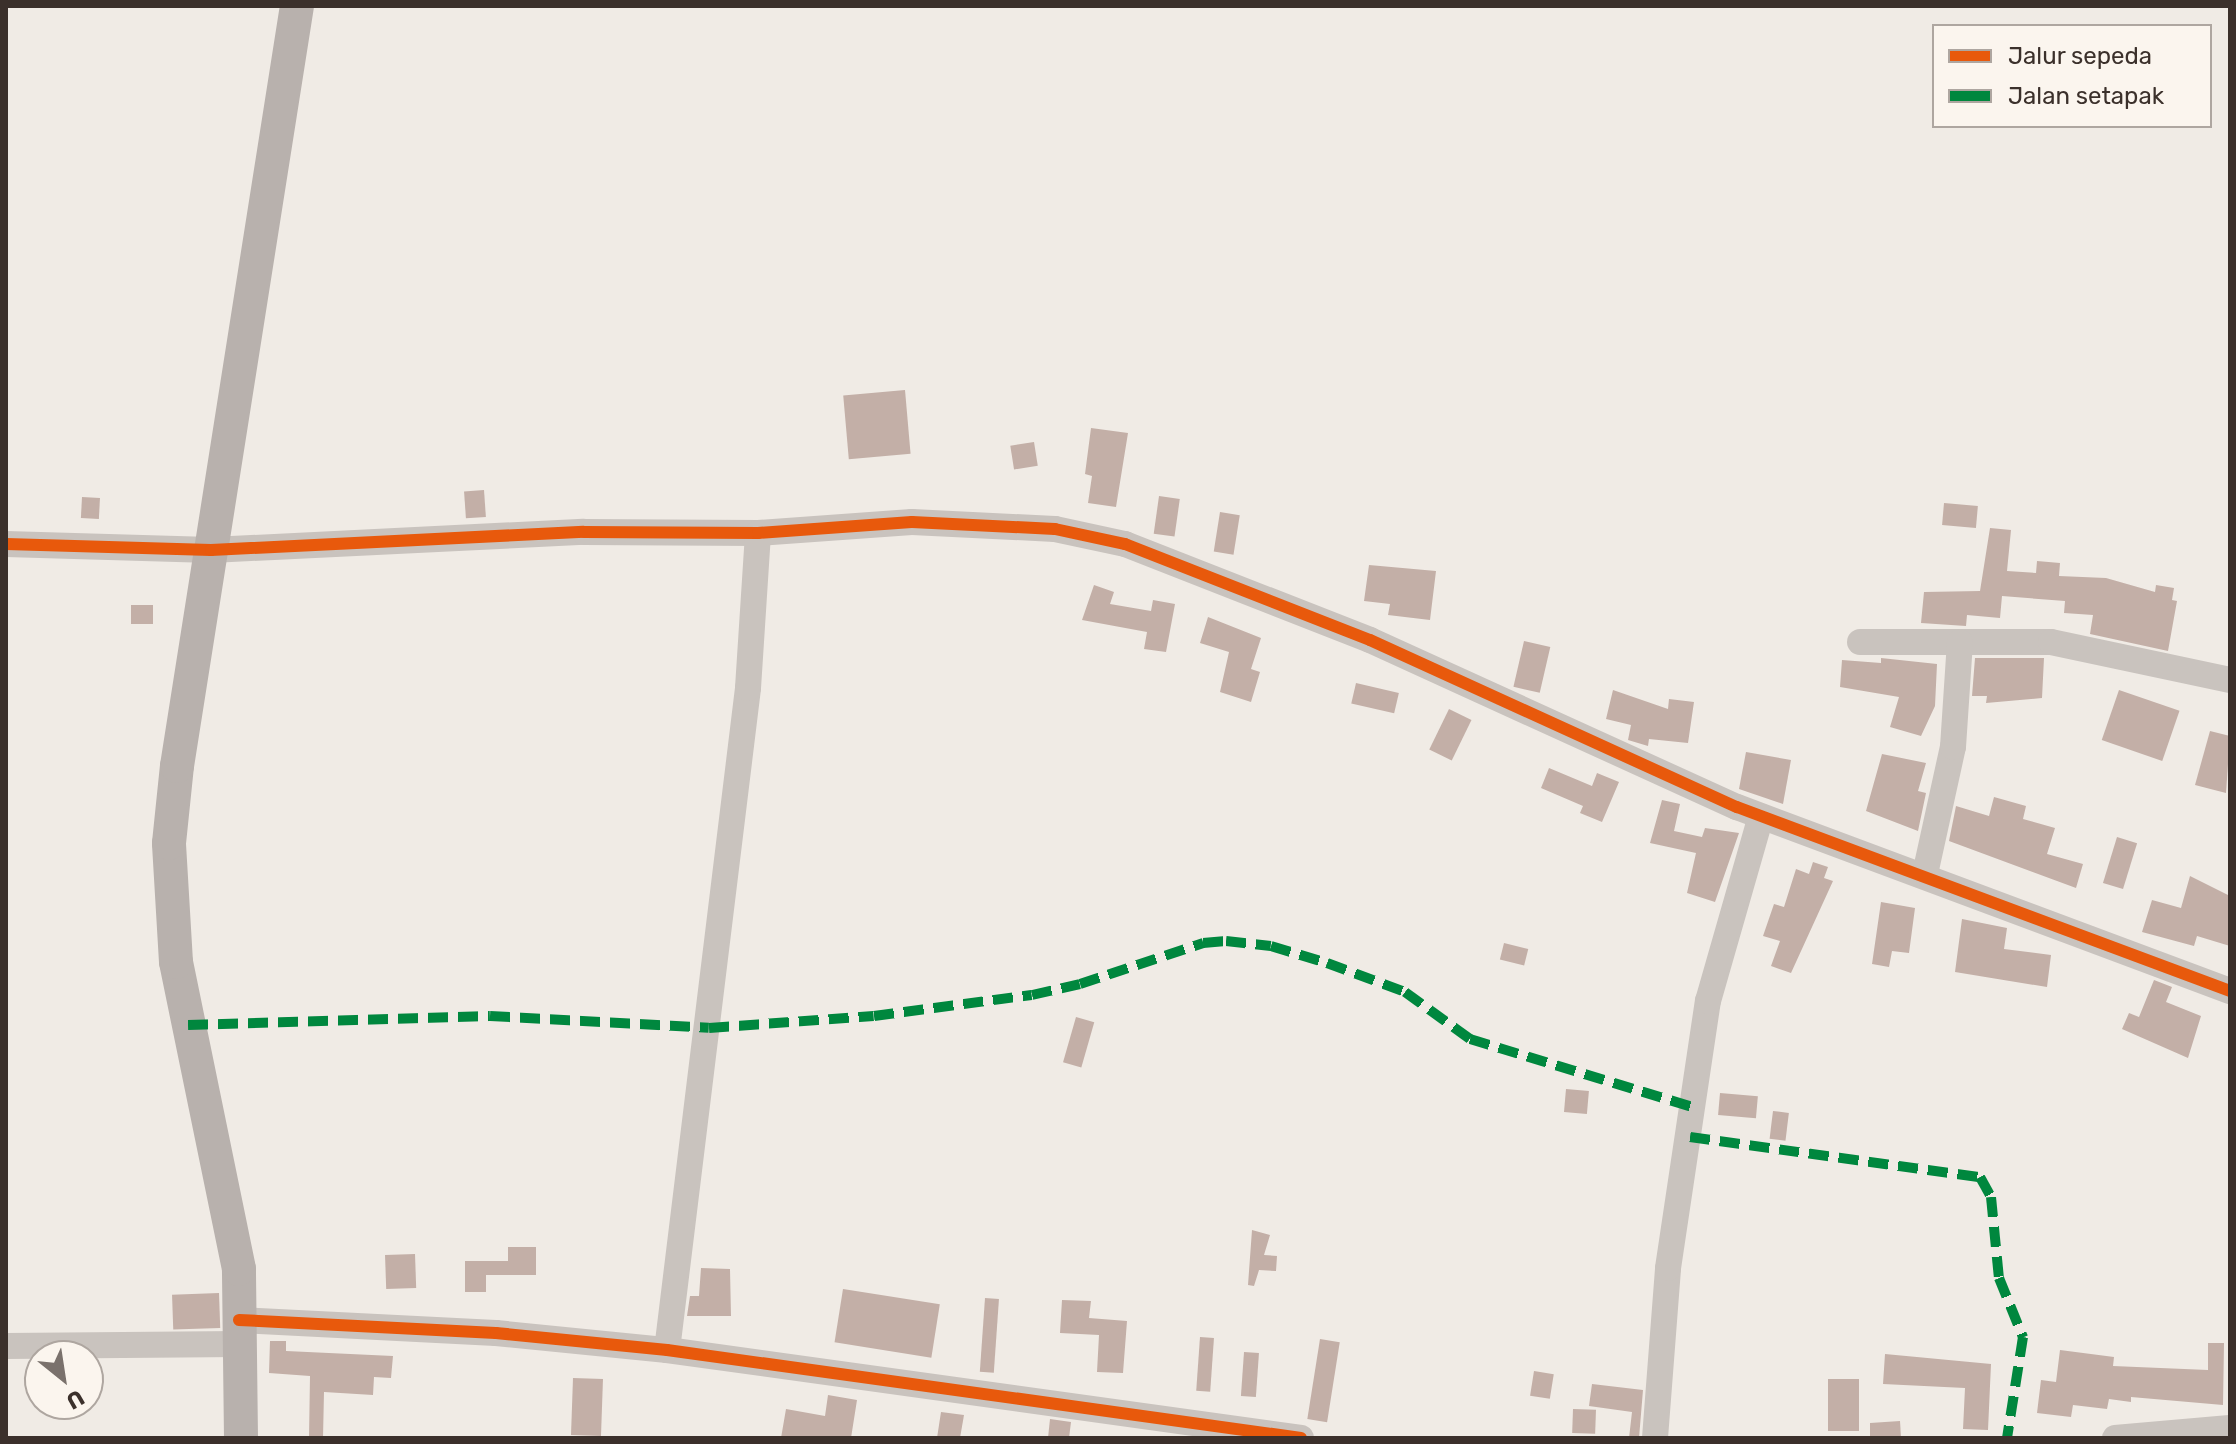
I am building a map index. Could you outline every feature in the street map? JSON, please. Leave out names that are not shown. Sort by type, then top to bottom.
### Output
[{"type":"main road","points":[[241,1438],[239,1269],[176,962],[169,843],[177,766],[297,6]]},
{"type":"street","points":[[6,544],[211,550],[584,532],[758,533],[912,522],[1055,529],[1125,544],[1442,670],[1761,816],[1925,874],[2230,991]]},
{"type":"street","points":[[667,1350],[748,688],[758,533]]},
{"type":"street","points":[[1860,642],[2051,642],[2230,680]]},
{"type":"street","points":[[1925,874],[1953,747],[1960,642]]},
{"type":"street","points":[[1655,1438],[1668,1268],[1708,1001],[1761,816]]},
{"type":"street","points":[[6,1346],[239,1332],[496,1333],[667,1350],[1301,1438]]},
{"type":"street","points":[[2115,1438],[2230,1428]]},
{"type":"building","points":[[905,390],[911,454],[849,459],[843,395]]},
{"type":"building","points":[[1091,428],[1128,433],[1116,507],[1088,503],[1092,476],[1085,474]]},
{"type":"building","points":[[1034,442],[1038,466],[1014,469],[1010,446]]},
{"type":"building","points":[[484,490],[486,517],[466,518],[464,491]]},
{"type":"building","points":[[1159,496],[1180,499],[1175,537],[1154,534]]},
{"type":"building","points":[[82,497],[100,498],[99,519],[81,518]]},
{"type":"building","points":[[1944,503],[1978,506],[1976,528],[1942,525]]},
{"type":"building","points":[[1220,512],[1240,515],[1233,555],[1214,552]]},
{"type":"building","points":[[1990,528],[2011,530],[2007,571],[2036,573],[2037,561],[2060,563],[2059,576],[2106,578],[2155,592],[2156,585],[2174,588],[2172,600],[2177,601],[2168,651],[2090,634],[2093,615],[2064,613],[2065,601],[2002,596],[2000,618],[1967,615],[1966,626],[1921,623],[1924,592],[1980,591]]},
{"type":"building","points":[[1369,565],[1436,571],[1430,620],[1388,615],[1390,604],[1364,601]]},
{"type":"building","points":[[1094,585],[1114,592],[1110,604],[1151,611],[1153,600],[1175,604],[1166,652],[1144,649],[1147,632],[1082,620]]},
{"type":"building","points":[[131,605],[153,605],[153,624],[131,624]]},
{"type":"building","points":[[1208,617],[1261,638],[1251,669],[1260,672],[1251,702],[1220,692],[1229,652],[1200,643]]},
{"type":"building","points":[[1524,641],[1550,647],[1540,693],[1513,687]]},
{"type":"building","points":[[1881,658],[1937,664],[1935,706],[1921,736],[1890,727],[1899,697],[1840,687],[1842,660],[1881,663]]},
{"type":"building","points":[[1975,658],[2044,658],[2042,698],[1986,703],[1987,696],[1972,696]]},
{"type":"building","points":[[1356,683],[1399,693],[1394,713],[1351,703]]},
{"type":"building","points":[[1613,690],[1668,709],[1669,699],[1694,702],[1688,743],[1649,739],[1648,746],[1628,740],[1631,725],[1606,719]]},
{"type":"building","points":[[2119,690],[2180,711],[2162,761],[2102,740]]},
{"type":"building","points":[[1449,709],[1471,720],[1452,760],[1429,749]]},
{"type":"building","points":[[2210,731],[2230,736],[2226,793],[2195,785]]},
{"type":"building","points":[[1746,752],[1791,760],[1783,804],[1739,789]]},
{"type":"building","points":[[1882,754],[1926,763],[1918,791],[1926,793],[1918,831],[1866,811]]},
{"type":"building","points":[[1549,768],[1592,786],[1597,773],[1619,782],[1602,822],[1580,813],[1583,806],[1541,788]]},
{"type":"building","points":[[1994,797],[2026,806],[2023,819],[2055,828],[2047,854],[2083,864],[2076,888],[1949,841],[1956,806],[1989,816]]},
{"type":"building","points":[[1662,800],[1680,804],[1674,831],[1702,837],[1705,828],[1739,833],[1715,902],[1687,893],[1696,853],[1650,843]]},
{"type":"building","points":[[2117,837],[2137,843],[2123,889],[2103,883]]},
{"type":"building","points":[[1813,862],[1828,867],[1824,878],[1833,881],[1791,973],[1771,966],[1780,941],[1763,936],[1774,904],[1784,907],[1796,869],[1809,874]]},
{"type":"building","points":[[2190,876],[2230,896],[2230,946],[2197,936],[2194,946],[2142,932],[2152,900],[2181,908]]},
{"type":"building","points":[[1881,902],[1915,908],[1909,953],[1892,951],[1889,967],[1872,964]]},
{"type":"building","points":[[1962,919],[2007,928],[2004,949],[2051,955],[2047,987],[1955,972]]},
{"type":"building","points":[[1504,943],[1528,949],[1524,966],[1500,959]]},
{"type":"building","points":[[2154,980],[2172,987],[2166,1002],[2201,1016],[2188,1058],[2122,1029],[2129,1013],[2139,1017]]},
{"type":"building","points":[[1076,1017],[1094,1022],[1081,1067],[1063,1062]]},
{"type":"building","points":[[1566,1089],[1589,1091],[1587,1114],[1564,1112]]},
{"type":"building","points":[[1720,1093],[1758,1096],[1756,1118],[1718,1115]]},
{"type":"building","points":[[1773,1111],[1789,1113],[1785,1141],[1770,1139]]},
{"type":"building","points":[[1252,1230],[1270,1235],[1264,1255],[1277,1256],[1276,1271],[1259,1270],[1254,1286],[1248,1285]]},
{"type":"building","points":[[508,1247],[536,1247],[536,1275],[486,1275],[486,1292],[465,1292],[465,1261],[508,1261]]},
{"type":"building","points":[[415,1254],[416,1288],[386,1289],[385,1255]]},
{"type":"building","points":[[701,1268],[730,1269],[731,1316],[687,1316],[690,1296],[699,1296]]},
{"type":"building","points":[[843,1289],[940,1304],[931,1358],[835,1342]]},
{"type":"building","points":[[219,1293],[220,1328],[173,1330],[172,1295]]},
{"type":"building","points":[[985,1298],[999,1299],[994,1373],[980,1372]]},
{"type":"building","points":[[1062,1300],[1091,1301],[1089,1318],[1127,1321],[1123,1373],[1097,1372],[1099,1335],[1060,1333]]},
{"type":"building","points":[[1200,1337],[1214,1338],[1210,1392],[1196,1391]]},
{"type":"building","points":[[1320,1339],[1340,1342],[1327,1422],[1307,1419]]},
{"type":"building","points":[[270,1341],[286,1341],[286,1351],[393,1356],[391,1378],[374,1377],[373,1395],[324,1392],[323,1438],[309,1438],[310,1376],[269,1373]]},
{"type":"building","points":[[2208,1343],[2224,1343],[2223,1405],[2131,1397],[2131,1402],[2109,1399],[2107,1409],[2073,1405],[2071,1417],[2037,1413],[2041,1380],[2056,1382],[2060,1350],[2114,1357],[2113,1366],[2208,1370]]},
{"type":"building","points":[[1244,1352],[1259,1353],[1256,1397],[1241,1396]]},
{"type":"building","points":[[1885,1354],[1991,1364],[1988,1430],[1963,1429],[1965,1388],[1883,1384]]},
{"type":"building","points":[[1534,1371],[1554,1374],[1550,1399],[1530,1396]]},
{"type":"building","points":[[573,1378],[603,1379],[601,1436],[571,1435]]},
{"type":"building","points":[[1828,1379],[1859,1379],[1859,1431],[1828,1431]]},
{"type":"building","points":[[1592,1384],[1643,1390],[1639,1438],[1629,1438],[1632,1412],[1589,1406]]},
{"type":"building","points":[[828,1395],[857,1400],[851,1438],[781,1438],[786,1409],[825,1416]]},
{"type":"building","points":[[1573,1409],[1596,1410],[1595,1434],[1572,1433]]},
{"type":"building","points":[[941,1412],[964,1415],[960,1438],[937,1438]]},
{"type":"building","points":[[1050,1419],[1071,1422],[1069,1438],[1048,1438]]},
{"type":"building","points":[[1900,1421],[1901,1438],[1870,1438],[1870,1423]]},
{"type":"marked path","points":[[188,1025],[490,1016],[709,1028],[874,1016],[1032,995],[1080,984],[1203,943],[1226,941],[1271,946],[1327,963],[1405,992],[1470,1039],[1693,1107]]},
{"type":"marked path","points":[[1690,1137],[1980,1177],[1991,1197],[1999,1278],[2023,1337],[2007,1438]]},
{"type":"cycle path","points":[[6,544],[211,550],[584,532],[758,533],[912,522],[1055,529],[1125,544],[1370,640],[1737,807],[2230,991]]},
{"type":"cycle path","points":[[239,1320],[496,1333],[667,1350],[1301,1438]]}]
